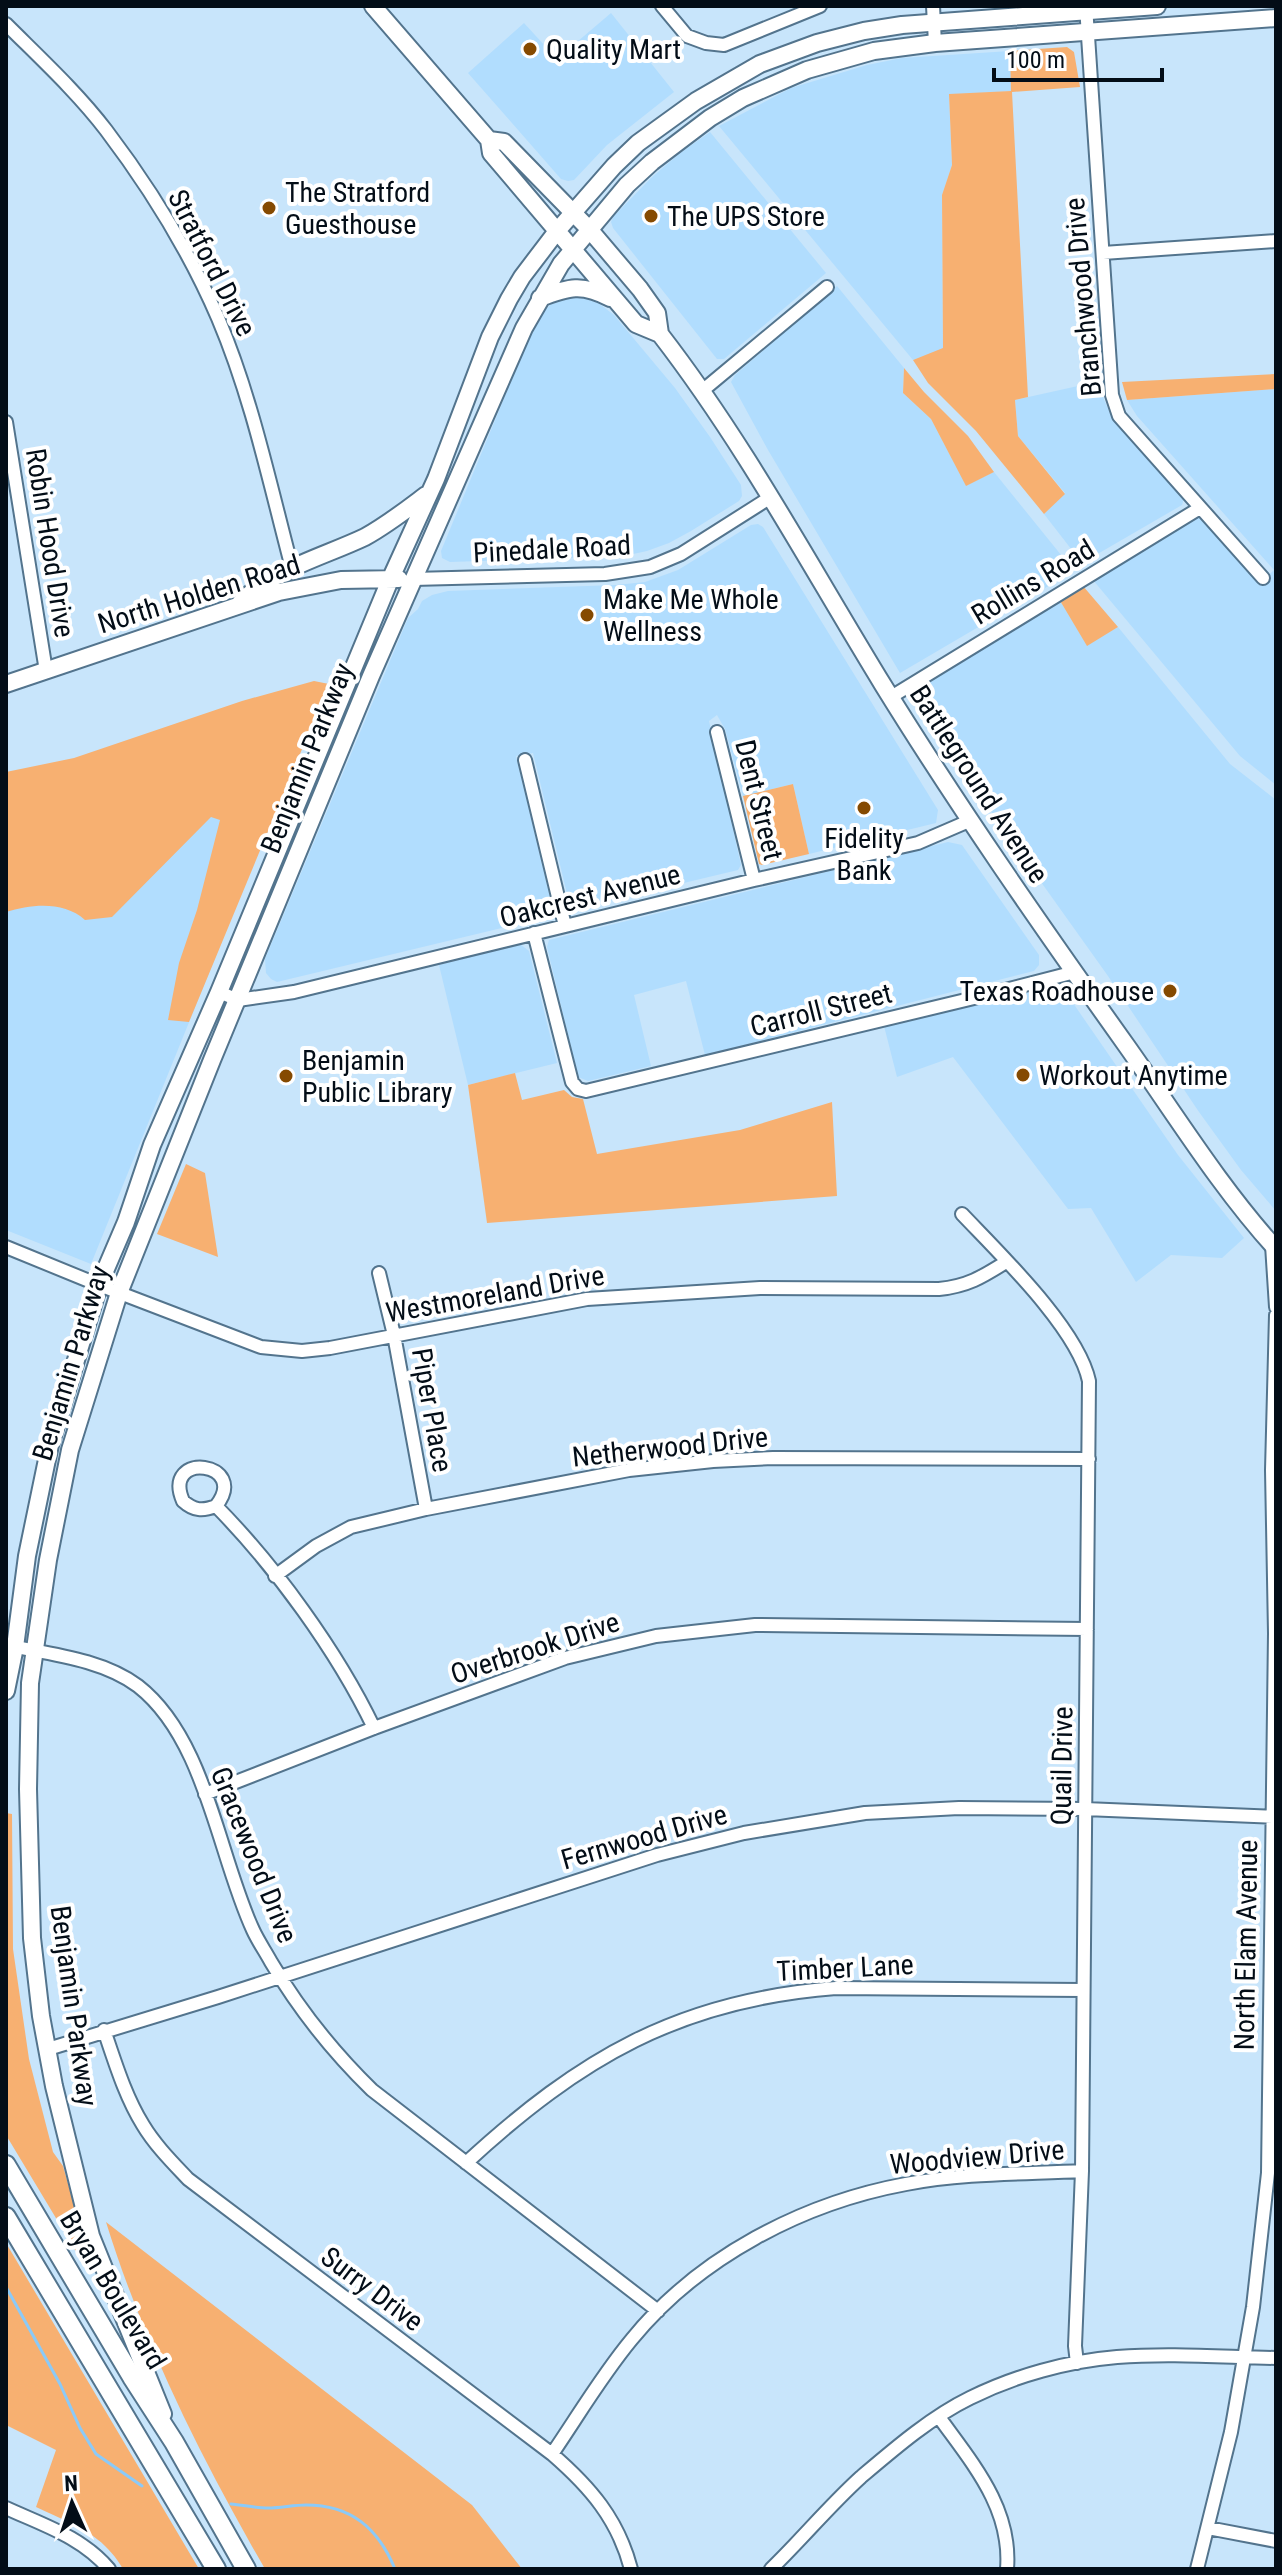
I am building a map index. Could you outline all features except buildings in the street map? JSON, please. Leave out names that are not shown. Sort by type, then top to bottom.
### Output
[{"type":"highway","name":"Bryan Boulevard","points":[[6,2165],[174,2442]]},
{"type":"highway","points":[[6,2217],[216,2569]]},
{"type":"highway","name":"Benjamin Parkway","points":[[174,2442],[246,2569]]},
{"type":"main road","name":"Battleground Avenue","points":[[373,6],[489,140],[491,153],[636,324],[660,334]]},
{"type":"main road","name":"Benjamin Parkway","points":[[6,1691],[27,1556],[50,1445],[99,1285],[136,1196],[152,1145],[430,491],[490,337],[522,277],[573,212],[638,143],[726,82],[760,64],[817,43],[933,14],[1157,6]]},
{"type":"main road","name":"Benjamin Parkway","points":[[174,2442],[91,2236],[71,2163],[48,2049],[32,1938],[28,1851],[30,1683],[48,1560],[70,1450],[119,1293],[371,676],[524,328],[573,249],[627,185],[652,162],[700,125],[743,98],[807,70],[874,51],[935,43],[1276,18]]},
{"type":"main road","name":"Battleground Avenue","points":[[489,140],[504,142],[573,212],[657,313],[660,334],[702,391],[771,497],[969,821],[1188,1136],[1274,1247]]},
{"type":"main road","points":[[540,298],[577,287],[593,289],[617,302]]},
{"type":"main road","points":[[236,606],[253,589],[292,568],[386,526],[430,491]]},
{"type":"main road","name":"North Holden Road","points":[[6,684],[236,606],[307,586],[341,580],[413,579]]},
{"type":"street","points":[[662,6],[687,36],[724,45],[820,6]]},
{"type":"street","name":"Branchwood Drive","points":[[1086,9],[1112,395],[1119,416],[1263,578]]},
{"type":"street","points":[[933,14],[935,43]]},
{"type":"street","name":"Stratford Drive","points":[[6,24],[104,128],[142,179],[201,282],[219,320],[241,381],[292,568]]},
{"type":"street","points":[[1103,253],[1276,241]]},
{"type":"street","points":[[702,391],[827,287]]},
{"type":"street","name":"Robin Hood Drive","points":[[6,422],[46,671]]},
{"type":"street","name":"Pinedale Road","points":[[413,579],[605,574],[650,567],[681,554],[771,497]]},
{"type":"street","name":"Rollins Road","points":[[891,697],[1200,508]]},
{"type":"street","name":"Dent Street","points":[[717,732],[754,880]]},
{"type":"street","points":[[525,760],[565,926]]},
{"type":"street","name":"Oakcrest Avenue","points":[[238,1000],[294,992],[918,843],[969,821]]},
{"type":"street","name":"Carroll Street","points":[[534,933],[572,1082],[578,1089],[586,1091],[1075,972]]},
{"type":"street","points":[[219,992],[238,1000]]},
{"type":"street","name":"Quail Drive","points":[[962,1214],[1064,1330],[1086,1367],[1089,1381],[1082,2171],[1075,2346],[1077,2363]]},
{"type":"street","name":"Westmoreland Drive","points":[[6,1247],[261,1347],[302,1351],[587,1299],[760,1288],[939,1289],[977,1281],[1006,1262]]},
{"type":"street","points":[[1274,1247],[1276,1307]]},
{"type":"street","name":"Piper Place","points":[[379,1273],[394,1335],[426,1509]]},
{"type":"street","name":"North Elam Avenue","points":[[1197,2569],[1231,2432],[1272,2173],[1275,1633],[1272,1470],[1276,1315]]},
{"type":"street","name":"Netherwood Drive","points":[[275,1576],[316,1546],[351,1527],[426,1509],[629,1470],[773,1458],[1089,1459]]},
{"type":"street","points":[[216,1506],[275,1576],[332,1653],[374,1728]]},
{"type":"street","name":"Overbrook Drive","points":[[205,1794],[565,1658],[656,1636],[755,1625],[1087,1629]]},
{"type":"street","name":"Gracewood Drive","points":[[11,1646],[105,1667],[137,1685],[156,1703],[178,1733],[205,1794],[253,1931],[312,2025],[372,2090],[658,2311]]},
{"type":"street","name":"Fernwood Drive","points":[[48,2049],[657,1855],[744,1833],[865,1813],[959,1808],[1085,1809],[1274,1817]]},
{"type":"street","name":"Timber Lane","points":[[466,2163],[553,2090],[619,2047],[694,2015],[733,2004],[801,1990],[836,1988],[1083,1990]]},
{"type":"street","name":"Surry Drive","points":[[104,2030],[123,2085],[142,2124],[188,2179],[584,2481],[615,2527],[631,2569]]},
{"type":"street","name":"Woodview Drive","points":[[552,2454],[631,2340],[692,2280],[745,2244],[781,2225],[852,2198],[908,2183],[1082,2171]]},
{"type":"street","points":[[771,2569],[823,2513],[863,2476],[939,2417],[969,2398],[1077,2363],[1118,2357],[1276,2358]]},
{"type":"street","points":[[939,2417],[984,2479],[998,2508],[1005,2530],[1007,2569]]},
{"type":"street","points":[[6,2508],[81,2542],[109,2569]]},
{"type":"street","points":[[1208,2528],[1276,2541]]},
{"type":"shaded area","points":[[611,13],[674,92],[607,145],[574,180],[568,181],[561,179],[468,73],[524,23],[557,59]]},
{"type":"shaded area","points":[[1067,47],[1074,52],[1080,87],[1012,92],[1028,397],[1015,400],[1018,436],[1065,494],[1044,514],[976,431],[928,383],[913,360],[943,348],[942,195],[952,165],[949,94],[1011,91],[1010,51]]},
{"type":"shaded area","points":[[1010,51],[1012,91],[949,95],[952,165],[942,196],[943,349],[913,360],[719,126],[791,88],[867,65],[902,58]]},
{"type":"shaded area","points":[[710,132],[826,273],[724,359],[717,359],[611,222],[651,178]]},
{"type":"shaded area","points":[[837,286],[904,368],[903,393],[931,419],[966,485],[994,472],[1074,571],[900,673],[731,382],[735,375]]},
{"type":"shaded area","points":[[565,296],[592,298],[614,315],[675,388],[710,437],[741,485],[742,496],[739,501],[691,531],[647,551],[624,556],[450,562],[442,558],[441,551],[527,343],[545,310]]},
{"type":"shaded area","points":[[904,368],[968,436],[994,472],[966,486],[931,419],[903,393]]},
{"type":"shaded area","points":[[1276,374],[1276,389],[1127,400],[1122,382]]},
{"type":"shaded area","points":[[1096,382],[1112,417],[1184,498],[1182,505],[1082,563],[1044,514],[1065,493],[1018,436],[1015,400]]},
{"type":"shaded area","points":[[1276,389],[1276,785],[1240,756],[1093,580],[1197,516],[1202,516],[1262,581],[1274,570],[1137,416],[1127,400]]},
{"type":"shaded area","points":[[751,525],[763,527],[938,810],[936,823],[809,854],[793,784],[743,796],[725,729],[717,715],[709,721],[741,865],[738,870],[571,910],[533,753],[516,756],[553,909],[548,917],[277,982],[271,979],[266,973],[265,959],[408,618],[422,601],[448,591],[645,582],[678,570]]},
{"type":"shaded area","points":[[1083,586],[1118,627],[1087,646],[1059,599]]},
{"type":"shaded area","points":[[1059,599],[1087,645],[1118,627],[1230,764],[1276,800],[1276,1211],[1241,1170],[1199,1112],[1108,976],[996,819],[913,688]]},
{"type":"shaded area","points":[[314,681],[329,684],[189,1022],[168,1020],[179,963],[197,910],[220,820],[211,817],[112,917],[85,920],[67,910],[47,906],[6,912],[6,772],[74,758],[242,701]]},
{"type":"shaded area","points":[[793,784],[809,854],[759,864],[743,796]]},
{"type":"shaded area","points":[[213,802],[269,825],[91,1264],[6,1230],[6,895]]},
{"type":"shaded area","points":[[948,842],[962,845],[1039,955],[1039,965],[1034,971],[705,1055],[686,981],[634,995],[651,1066],[588,1081],[578,1077],[547,947],[549,940]]},
{"type":"shaded area","points":[[520,944],[529,951],[557,1063],[468,1085],[439,965]]},
{"type":"shaded area","points":[[1053,987],[1064,990],[1178,1155],[1244,1238],[1222,1258],[1171,1255],[1136,1282],[1091,1208],[1068,1209],[953,1057],[897,1077],[884,1026]]},
{"type":"shaded area","points":[[515,1073],[522,1100],[564,1090],[572,1097],[583,1099],[597,1154],[740,1130],[832,1102],[837,1196],[487,1223],[468,1085]]},
{"type":"shaded area","points":[[186,1164],[205,1173],[218,1257],[157,1234]]},
{"type":"shaded area","points":[[6,1813],[12,1814],[13,1949],[29,2059],[53,2152],[63,2166],[91,2265],[86,2268],[6,2135]]},
{"type":"shaded area","points":[[106,2222],[472,2505],[522,2569],[265,2569],[218,2485],[176,2400],[138,2312]]},
{"type":"shaded area","points":[[6,2243],[199,2569],[123,2569],[96,2538],[36,2507],[56,2450],[6,2425]]},
{"type":"waterway","points":[[6,2287],[96,2454],[142,2486]]},
{"type":"waterway","points":[[231,2504],[268,2508],[322,2506],[349,2514],[371,2531],[395,2569]]},
{"type":"place","name":"Quality Mart","points":[[530,49]]},
{"type":"place","name":"The Stratford Guesthouse","points":[[269,208]]},
{"type":"place","name":"The UPS Store","points":[[651,216]]},
{"type":"place","name":"Make Me Whole Wellness","points":[[587,615]]},
{"type":"place","name":"Fidelity Bank","points":[[864,808]]},
{"type":"place","name":"Texas Roadhouse","points":[[1170,991]]},
{"type":"place","name":"Workout Anytime","points":[[1023,1075]]},
{"type":"place","name":"Benjamin Public Library","points":[[286,1076]]}]
